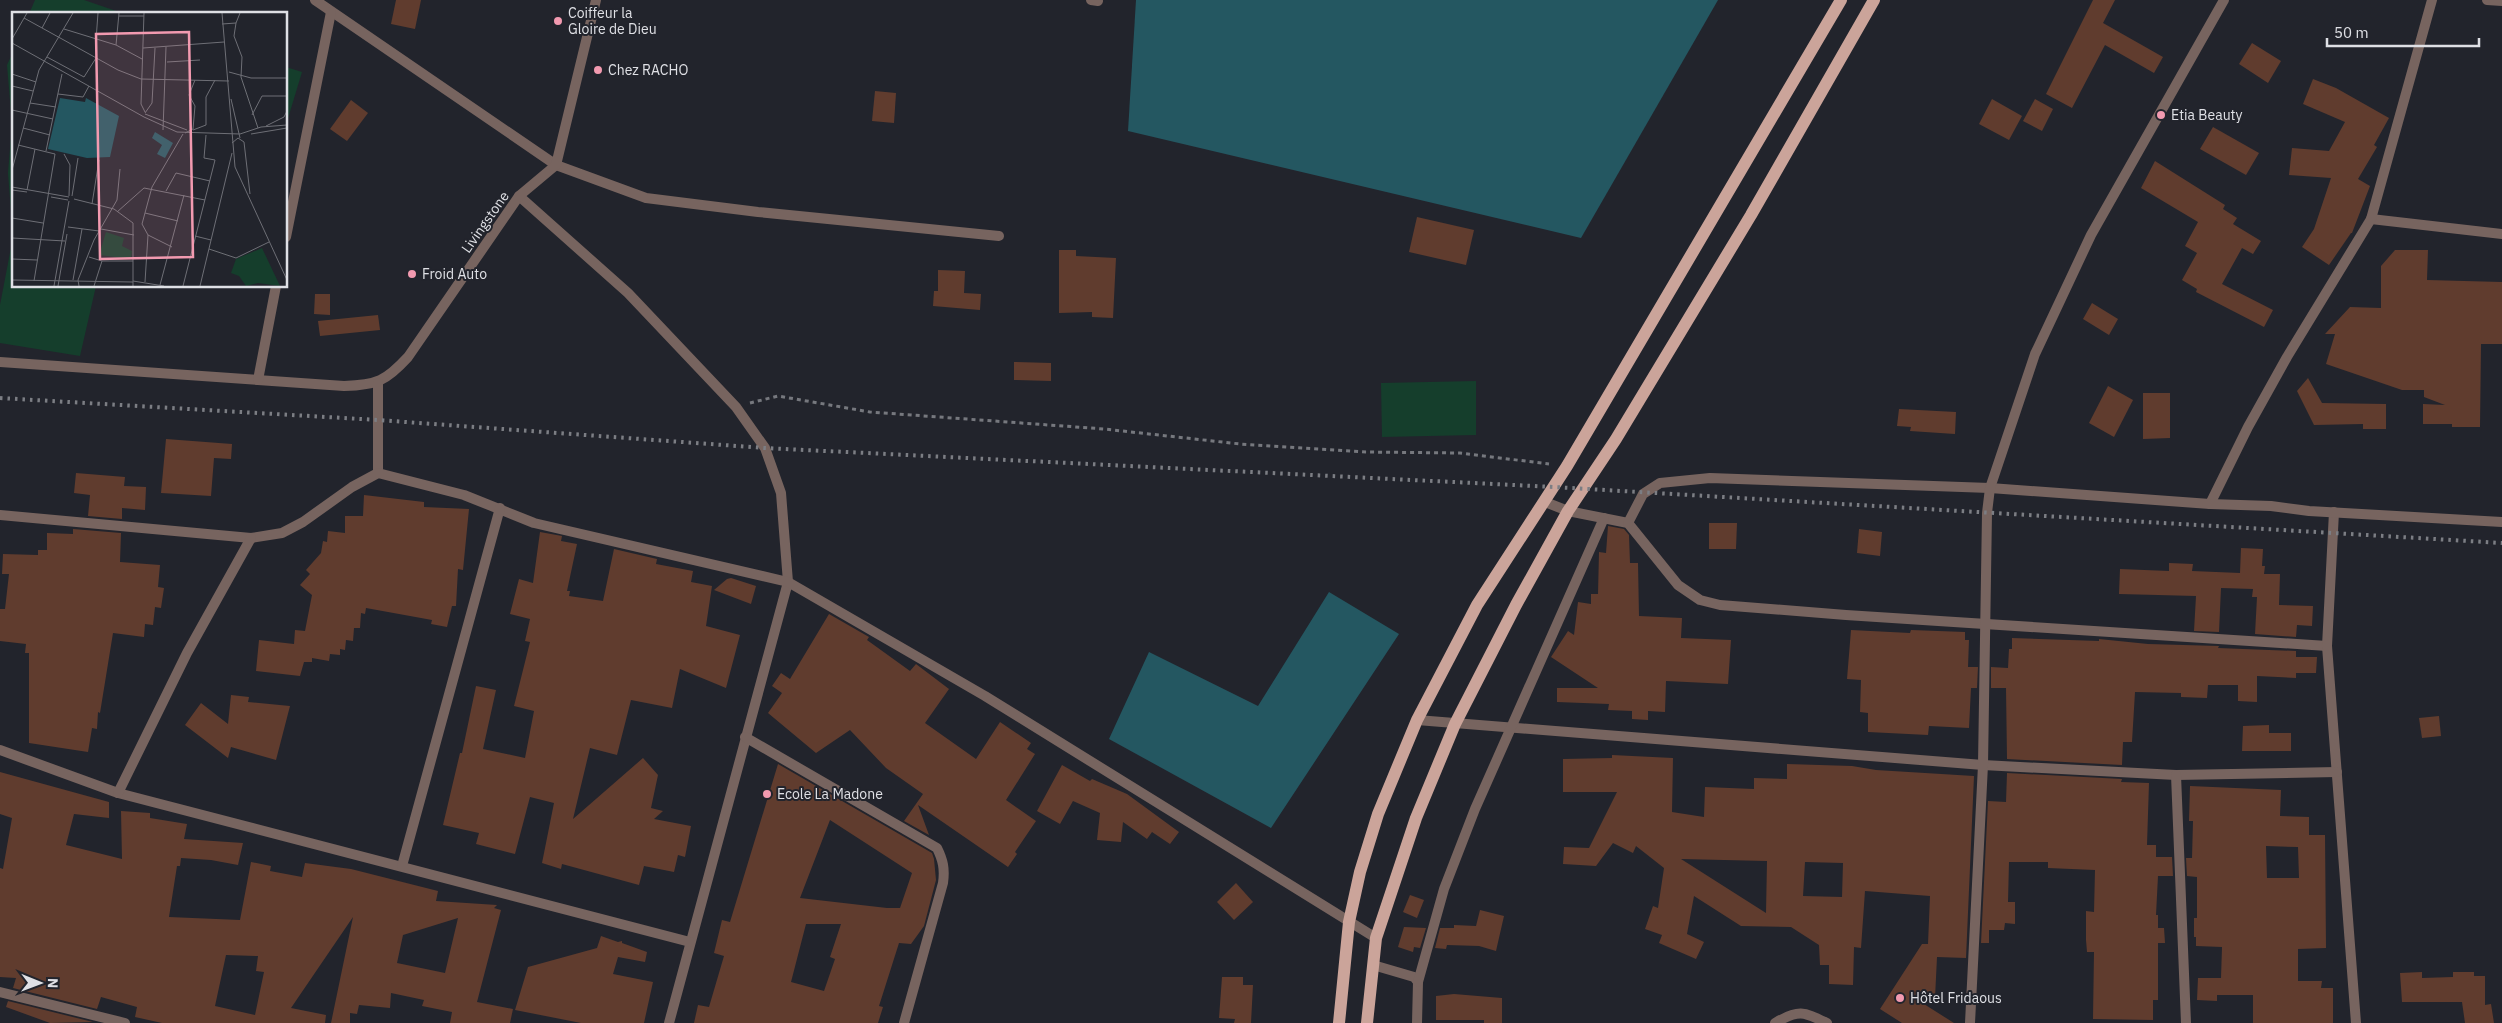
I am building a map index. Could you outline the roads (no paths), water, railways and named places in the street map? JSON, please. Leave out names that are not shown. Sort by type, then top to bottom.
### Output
[{"type":"main road","points":[[1339,1023],[1349,922],[1360,872],[1378,814],[1417,720],[1477,605],[1567,466],[1841,0]]},
{"type":"main road","points":[[1367,1023],[1376,938],[1416,818],[1456,724],[1516,605],[1568,511],[1616,438],[1751,215],[1874,0]]},
{"type":"street","points":[[315,0],[556,165],[646,198],[758,212],[999,236]]},
{"type":"street","points":[[556,165],[596,0]]},
{"type":"street","points":[[1970,1023],[1983,765],[1987,513],[1990,488],[2035,354],[2083,252],[2224,0]]},
{"type":"street","points":[[2210,504],[2248,427],[2371,219],[2432,0]]},
{"type":"street","points":[[2487,0],[2502,2]]},
{"type":"street","points":[[288,226],[331,12]]},
{"type":"street","name":"Livingstone","points":[[378,383],[392,374],[408,357],[519,196],[556,165]]},
{"type":"street","points":[[519,196],[628,293],[736,407],[765,448],[781,493],[788,582],[669,1023]]},
{"type":"street","points":[[2371,219],[2502,234]]},
{"type":"street","points":[[258,380],[276,288]]},
{"type":"street","points":[[0,362],[344,386],[378,383],[378,473]]},
{"type":"street","points":[[0,515],[251,538],[282,533],[303,522],[352,487],[378,473],[464,495],[534,523],[788,582],[985,696],[1376,938]]},
{"type":"street","points":[[1628,523],[1642,494],[1660,483],[1710,478],[1990,488],[2502,522]]},
{"type":"street","points":[[1545,502],[1568,511],[1628,523],[1678,585],[1707,601],[1720,605],[2327,646]]},
{"type":"street","points":[[402,866],[500,508]]},
{"type":"street","points":[[2334,512],[2327,646],[2356,1023]]},
{"type":"street","points":[[1417,1023],[1418,982],[1444,889],[1509,728],[1604,518]]},
{"type":"street","points":[[118,793],[187,653],[251,538]]},
{"type":"street","points":[[1417,720],[1983,765],[2176,775],[2337,772]]},
{"type":"street","points":[[745,737],[937,848],[942,859],[943,883],[904,1023]]},
{"type":"street","points":[[0,750],[118,793],[690,942]]},
{"type":"street","points":[[2176,775],[2186,1023]]},
{"type":"street","points":[[1373,964],[1414,977],[1418,982]]},
{"type":"street","points":[[0,992],[125,1023]]},
{"type":"street","points":[[1775,1023],[1789,1015],[1804,1012],[1828,1023]]},
{"type":"water","points":[[1136,0],[1718,0],[1581,238],[1128,131]]},
{"type":"water","points":[[1329,592],[1399,634],[1271,828],[1109,739],[1149,652],[1258,706]]},
{"type":"railway","points":[[0,398],[378,420],[765,448],[1554,487],[2502,543]]},
{"type":"place","name":"Coiffeur la Gloire de Dieu","points":[[558,21]]},
{"type":"place","name":"Chez RACHO","points":[[598,70]]},
{"type":"place","name":"Etia Beauty","points":[[2161,115]]},
{"type":"place","name":"Froid Auto","points":[[412,274]]},
{"type":"place","name":"Ecole La Madone","points":[[767,794]]},
{"type":"place","name":"Hôtel Fridaous","points":[[1900,998]]}]
